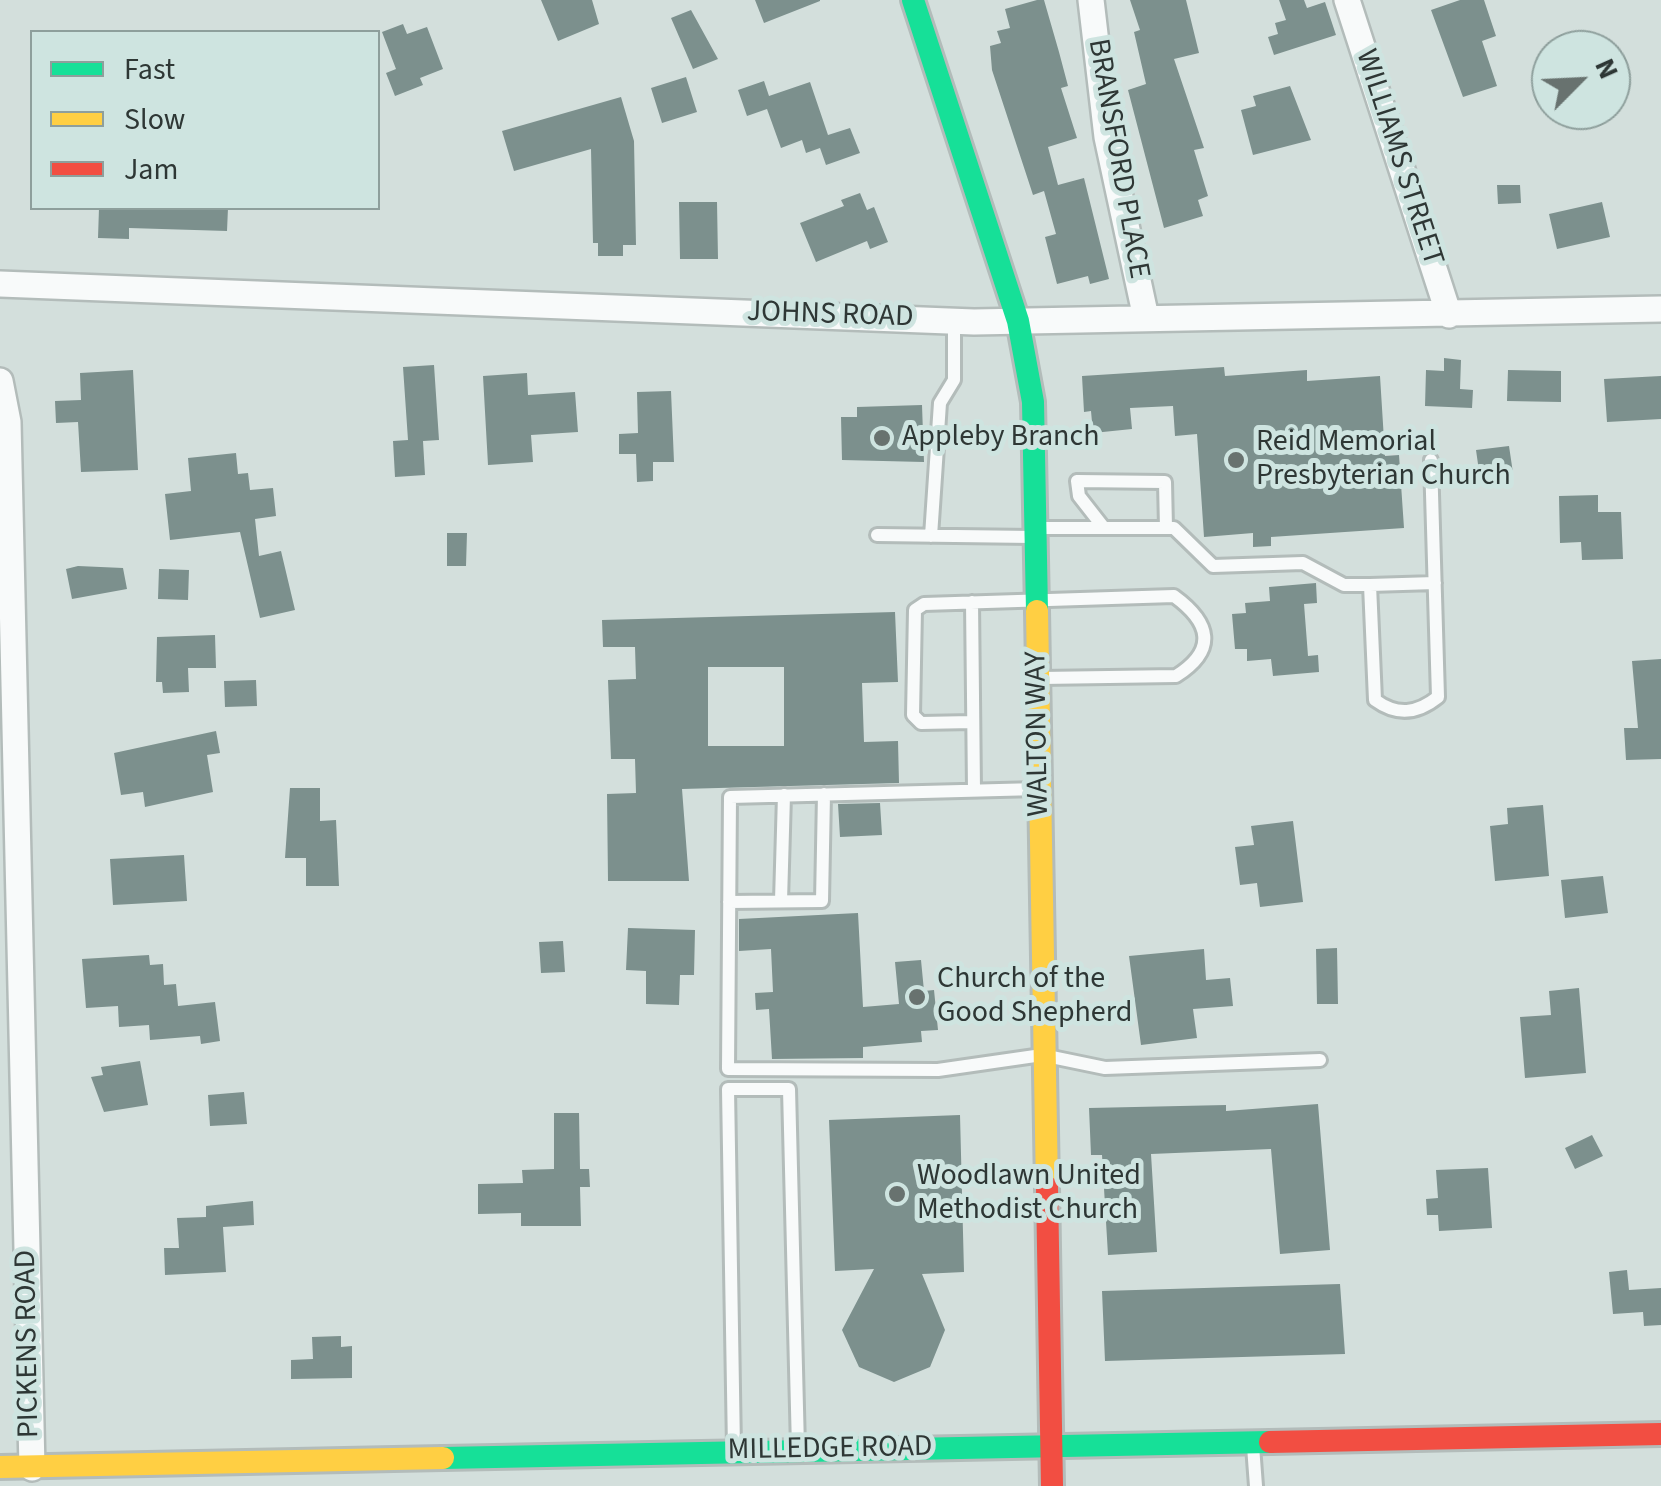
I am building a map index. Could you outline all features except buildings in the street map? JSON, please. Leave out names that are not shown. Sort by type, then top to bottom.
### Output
[{"type":"street","name":"WALTON WAY","points":[[913,0],[1018,321],[1033,402],[1052,1486]]},
{"type":"street","name":"BRANSFORD PLACE","points":[[1091,0],[1106,136],[1146,318]]},
{"type":"street","name":"WILLIAMS STREET","points":[[1347,0],[1450,315]]},
{"type":"street","name":"JOHNS ROAD","points":[[0,284],[954,321],[1661,309]]},
{"type":"street","name":"PICKENS ROAD","points":[[0,382],[8,422],[32,1468]]},
{"type":"street","name":"MILLEDGE ROAD","points":[[0,1467],[1661,1434]]},
{"type":"lane","points":[[931,536],[940,403],[954,380],[954,321]]},
{"type":"lane","points":[[1370,584],[1376,700],[1391,711],[1422,710],[1438,697],[1431,460]]},
{"type":"lane","points":[[1104,528],[1078,496],[1077,481],[1165,482],[1166,528]]},
{"type":"lane","points":[[877,534],[931,536],[1174,528],[1212,566],[1304,563],[1344,584],[1435,583]]},
{"type":"lane","points":[[972,722],[921,723],[913,714],[914,610],[924,604],[1174,596],[1195,611],[1204,630],[1204,648],[1192,666],[1176,676],[1038,678]]},
{"type":"lane","points":[[972,602],[974,790]]},
{"type":"lane","points":[[734,1451],[728,1089],[730,797],[1040,789]]},
{"type":"lane","points":[[729,902],[822,900],[824,794]]},
{"type":"lane","points":[[781,901],[784,796]]},
{"type":"lane","points":[[728,1069],[938,1070],[1042,1055],[1104,1068],[1320,1060]]},
{"type":"lane","points":[[728,1089],[790,1089],[798,1450]]},
{"type":"lane","points":[[1253,1443],[1256,1486]]},
{"type":"traffic: fast","points":[[913,0],[1018,321],[1033,402],[1037,611]]},
{"type":"traffic: fast","points":[[443,1458],[1270,1442]]},
{"type":"traffic: slow","points":[[1037,611],[1047,1187]]},
{"type":"traffic: slow","points":[[0,1467],[443,1458]]},
{"type":"traffic: jam","points":[[1047,1187],[1052,1486]]},
{"type":"traffic: jam","points":[[1270,1442],[1661,1434]]},
{"type":"place","name":"Appleby Branch","points":[[882,438]]},
{"type":"place","name":"Reid Memorial Presbyterian Church","points":[[1236,460]]},
{"type":"place","name":"Church of the Good Shepherd","points":[[917,997]]},
{"type":"place","name":"Woodlawn United Methodist Church","points":[[897,1194]]}]
